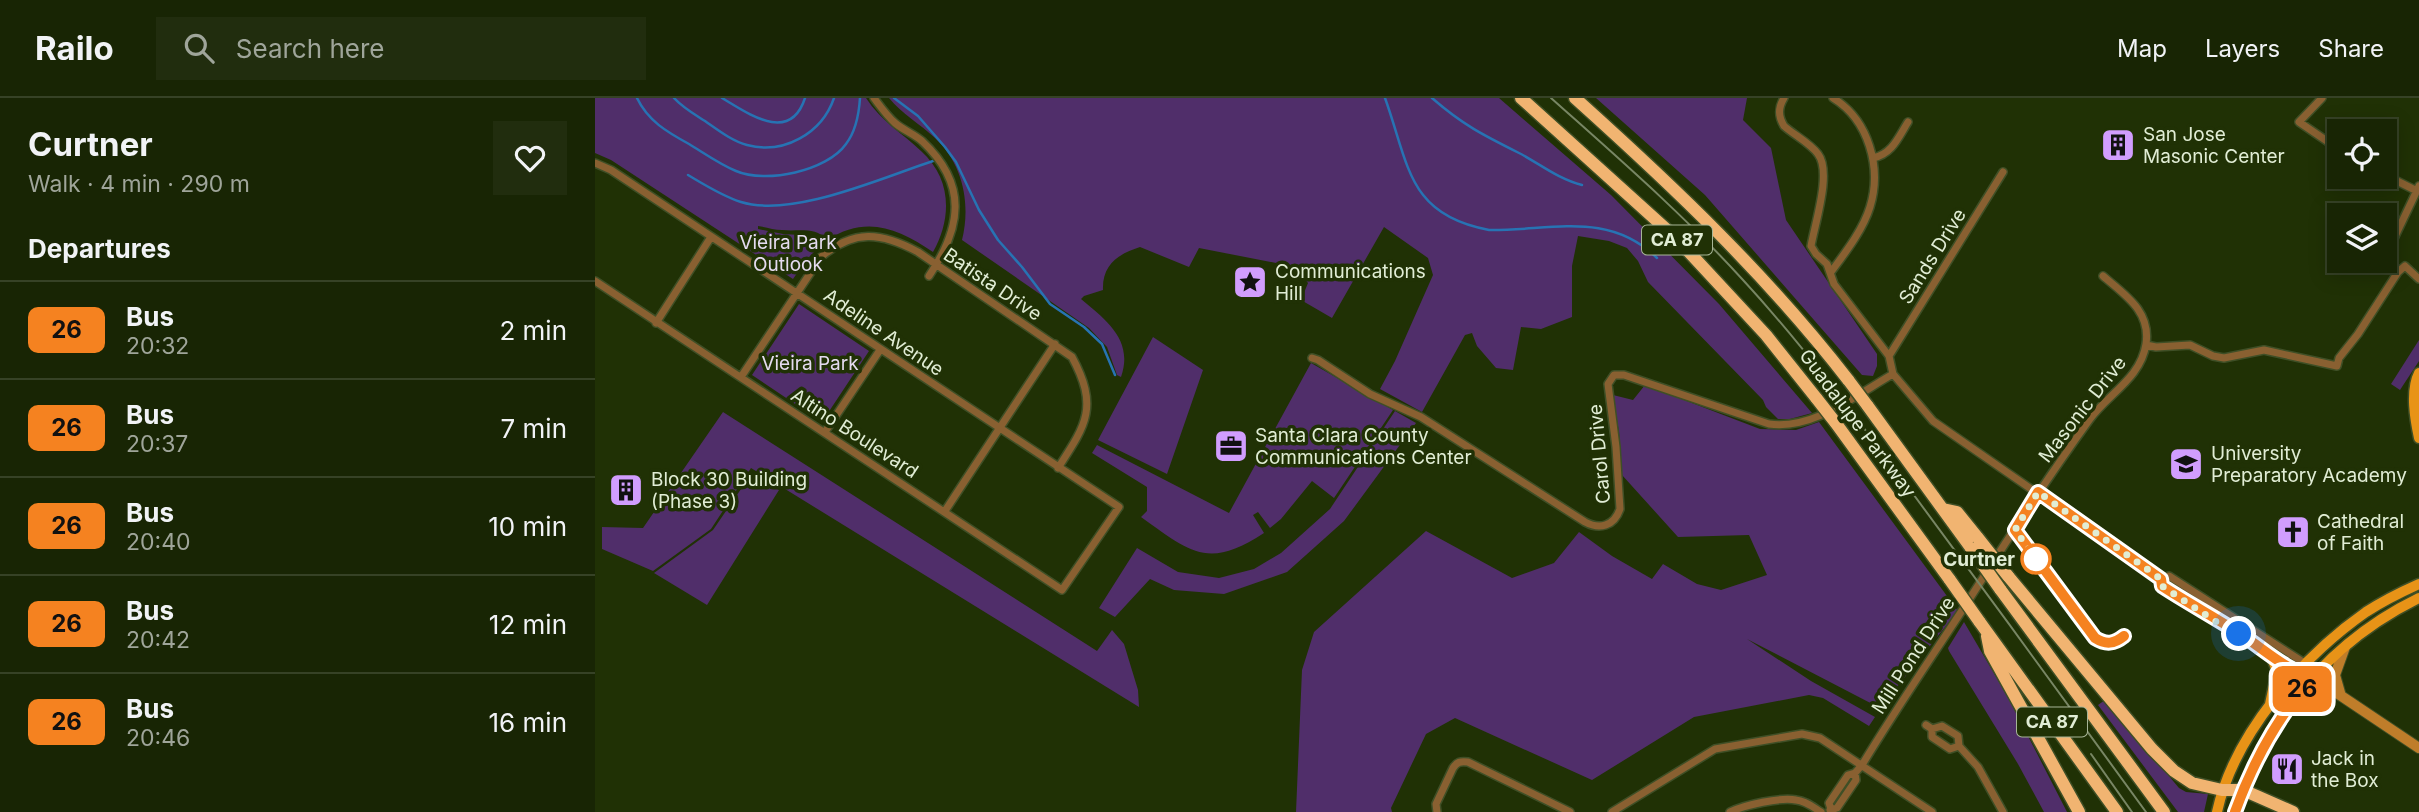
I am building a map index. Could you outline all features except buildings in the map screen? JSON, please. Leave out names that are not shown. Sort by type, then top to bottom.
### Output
[{"type":"highway","name":"Guadalupe Parkway","points":[[1521,98],[1691,254],[1766,335],[1835,422],[2117,812]]},
{"type":"highway","name":"Guadalupe Parkway","points":[[1575,98],[1725,238],[1793,312],[1867,405],[1943,509],[1975,543],[2000,589],[2164,812]]},
{"type":"highway","points":[[1975,543],[2008,576],[2152,749],[2174,771],[2192,783],[2222,790],[2243,790],[2293,812]]},
{"type":"highway","points":[[1987,632],[1990,651],[2079,812]]},
{"type":"main road","points":[[2419,373],[2414,388],[2417,396],[2415,420],[2419,438]]},
{"type":"main road","points":[[2217,812],[2222,790],[2253,729],[2297,674],[2338,633],[2368,611],[2419,584]]},
{"type":"main road","points":[[2235,812],[2270,733],[2321,666],[2375,622],[2419,598]]},
{"type":"main road","points":[[2269,708],[2277,672],[2270,653]]},
{"type":"street","points":[[874,98],[895,122],[920,139],[941,161],[951,181],[956,202],[952,233],[929,276]]},
{"type":"street","points":[[1784,98],[1780,104],[1780,120],[1818,154],[1823,164],[1824,176],[1811,246],[1831,272],[1834,284],[1889,356],[1893,374],[1933,421],[2161,579],[2162,586],[2270,653],[2297,674],[2313,677],[2419,748]]},
{"type":"street","points":[[1831,272],[1870,209],[1875,181],[1873,158],[1863,129],[1833,98]]},
{"type":"street","points":[[2322,98],[2299,122],[2327,141]]},
{"type":"street","points":[[1873,158],[1892,149],[1908,122]]},
{"type":"street","name":"Adeline Avenue","points":[[595,163],[611,170],[1119,506],[1062,590]]},
{"type":"street","name":"Sands Drive","points":[[1889,356],[2003,172]]},
{"type":"street","points":[[2397,180],[2418,188],[2397,232]]},
{"type":"street","name":"Batista Drive","points":[[740,377],[821,257],[831,248],[857,237],[874,235],[892,239],[918,251],[1072,357],[1087,395],[1087,407],[1084,428],[1058,468]]},
{"type":"street","points":[[656,323],[712,237]]},
{"type":"street","points":[[2146,345],[2190,345],[2224,358],[2262,350],[2337,366],[2339,358],[2398,272],[2405,266],[2419,279]]},
{"type":"street","name":"Masonic Drive","points":[[2038,492],[2092,416],[2123,386],[2136,369],[2146,345],[2146,328],[2137,305],[2103,276]]},
{"type":"street","name":"Altino Boulevard","points":[[595,281],[1062,590]]},
{"type":"street","points":[[945,511],[1055,344]]},
{"type":"street","points":[[825,432],[880,350]]},
{"type":"street","name":"Carol Drive","points":[[1312,358],[1370,394],[1421,416],[1585,522],[1598,527],[1611,523],[1618,516],[1620,509],[1608,384],[1614,375],[1624,375],[1769,424],[1783,425],[1814,418],[1893,374]]},
{"type":"street","name":"Mill Pond Drive","points":[[1830,810],[1837,808],[1856,780],[1855,774],[2038,492]]},
{"type":"street","points":[[2161,579],[2169,576],[2306,664],[2313,677]]},
{"type":"street","points":[[2341,696],[2335,676],[2347,643]]},
{"type":"street","points":[[1959,746],[1950,749],[1932,737],[1929,727],[1942,726],[1958,736],[1959,746],[1978,767],[2003,812]]},
{"type":"street","points":[[1612,812],[1715,749],[1809,734],[1820,738],[1932,812]]},
{"type":"street","points":[[1437,812],[1436,804],[1453,768],[1462,761],[1570,812]]},
{"type":"street","points":[[1730,812],[1740,807],[1791,799],[1806,803],[1821,812]]},
{"type":"green space","name":"Vieira Park Outlook","points":[[595,98],[866,98],[885,120],[921,151],[939,174],[946,199],[946,212],[939,239],[933,252],[907,236],[868,226],[841,232],[827,240],[812,231],[758,226],[758,229],[783,234],[816,236],[824,242],[807,259],[793,279],[611,160],[595,153]]},
{"type":"green space","points":[[889,98],[1499,98],[1611,195],[1719,304],[1812,413],[1778,419],[1763,400],[1648,282],[1638,261],[1627,248],[1609,241],[1578,236],[1572,266],[1572,317],[1541,329],[1521,327],[1513,370],[1496,368],[1477,346],[1472,333],[1465,335],[1422,412],[1380,389],[1433,275],[1428,258],[1384,227],[1332,318],[1301,300],[1308,283],[1300,273],[1281,264],[1199,248],[1189,267],[1140,247],[1125,253],[1108,267],[1103,290],[1081,299],[1108,323],[1121,342],[1124,364],[1121,377],[1117,375],[1107,347],[1089,328],[962,240],[965,199],[952,160],[935,138]]},
{"type":"green space","points":[[1596,98],[1747,98],[1743,120],[1771,148],[1786,220],[1877,354],[1877,366],[1873,376],[1862,375],[1705,195]]},
{"type":"green space","name":"Vieira Park","points":[[799,304],[869,351],[822,422],[752,375]]},
{"type":"green space","points":[[1153,337],[1203,370],[1167,474],[1098,440]]},
{"type":"green space","points":[[2419,340],[2419,361],[2400,390],[2391,384]]},
{"type":"green space","points":[[1311,363],[1393,410],[1334,498],[1312,481],[1281,519],[1270,528],[1258,512],[1253,515],[1264,533],[1228,551],[1200,552],[1187,547],[1141,517],[1147,511],[1147,487],[1092,453],[1097,445],[1229,513]]},
{"type":"green space","points":[[1645,385],[1760,429],[1796,430],[1819,422],[1958,611],[1880,708],[1747,639],[1811,681],[1875,717],[1869,726],[1823,698],[1809,695],[1694,717],[1592,780],[1455,718],[1426,734],[1391,808],[1392,812],[1296,812],[1302,670],[1314,632],[1426,531],[1512,578],[1554,563],[1579,532],[1612,556],[1652,579],[1663,564],[1697,584],[1721,590],[1767,575],[1749,535],[1678,537],[1622,475],[1613,395],[1633,400]]},
{"type":"green space","points":[[1395,411],[1416,423],[1344,521],[1287,572],[1224,594],[1174,590],[1150,579],[1115,617],[1099,608],[1137,548],[1178,572],[1219,578],[1254,569],[1281,553],[1330,509]]},
{"type":"green space","points":[[723,412],[1097,651],[1112,630],[1124,644],[1138,690],[1139,707],[751,468],[711,529],[653,571],[602,549],[602,527],[643,528]]},
{"type":"green space","points":[[752,473],[779,490],[707,605],[654,573],[713,530]]},
{"type":"green space","points":[[1964,622],[2009,699],[2067,812],[2044,812],[1949,651],[1948,648]]},
{"type":"green space","points":[[2105,700],[2179,788],[2186,792],[2208,794],[2204,812],[2178,812],[2098,705]]},
{"type":"waterway","points":[[637,98],[652,119],[673,135],[736,171],[763,176],[795,173],[811,168],[837,153],[852,134],[860,98]]},
{"type":"waterway","points":[[674,98],[731,138],[747,145],[761,147],[788,144],[811,131],[821,122],[834,98]]},
{"type":"waterway","points":[[722,98],[756,117],[779,122],[789,120],[798,112],[805,98]]},
{"type":"waterway","points":[[894,98],[918,116],[945,147],[956,162],[979,210],[998,240],[1050,304],[1084,327],[1102,344],[1115,375]]},
{"type":"waterway","points":[[1385,98],[1415,183],[1426,199],[1442,212],[1462,223],[1489,230],[1578,226],[1599,228],[1638,243],[1657,258]]},
{"type":"waterway","points":[[1432,98],[1484,135],[1557,175],[1582,185]]},
{"type":"waterway","points":[[688,175],[741,202],[762,206],[786,205],[837,194],[933,161]]},
{"type":"tram line","points":[[1551,98],[1697,232],[1787,330],[1908,487],[2146,812]]},
{"type":"tram line","points":[[2091,754],[2132,812]]},
{"type":"bus line","name":"26","points":[[2124,636],[2112,643],[2101,642],[2095,638],[2015,530],[2038,492],[2161,579],[2162,586],[2297,674],[2313,677],[2291,702],[2270,733],[2235,812]]},
{"type":"place","name":"San Jose Masonic Center","points":[[2118,145]]},
{"type":"place","name":"Communications Hill","points":[[1250,282]]},
{"type":"place","name":"Santa Clara County Communications Center","points":[[1231,446]]},
{"type":"place","name":"University Preparatory Academy","points":[[2186,464]]},
{"type":"place","name":"Block 30 Building (Phase 3)","points":[[626,490]]},
{"type":"place","name":"Cathedral of Faith","points":[[2293,532]]},
{"type":"place","name":"Curtner","points":[[2036,559]]},
{"type":"place","name":"Jack in the Box","points":[[2287,769]]},
{"type":"route","points":[[2036,559],[2015,530],[2038,492],[2161,579],[2162,586],[2239,634]]}]
